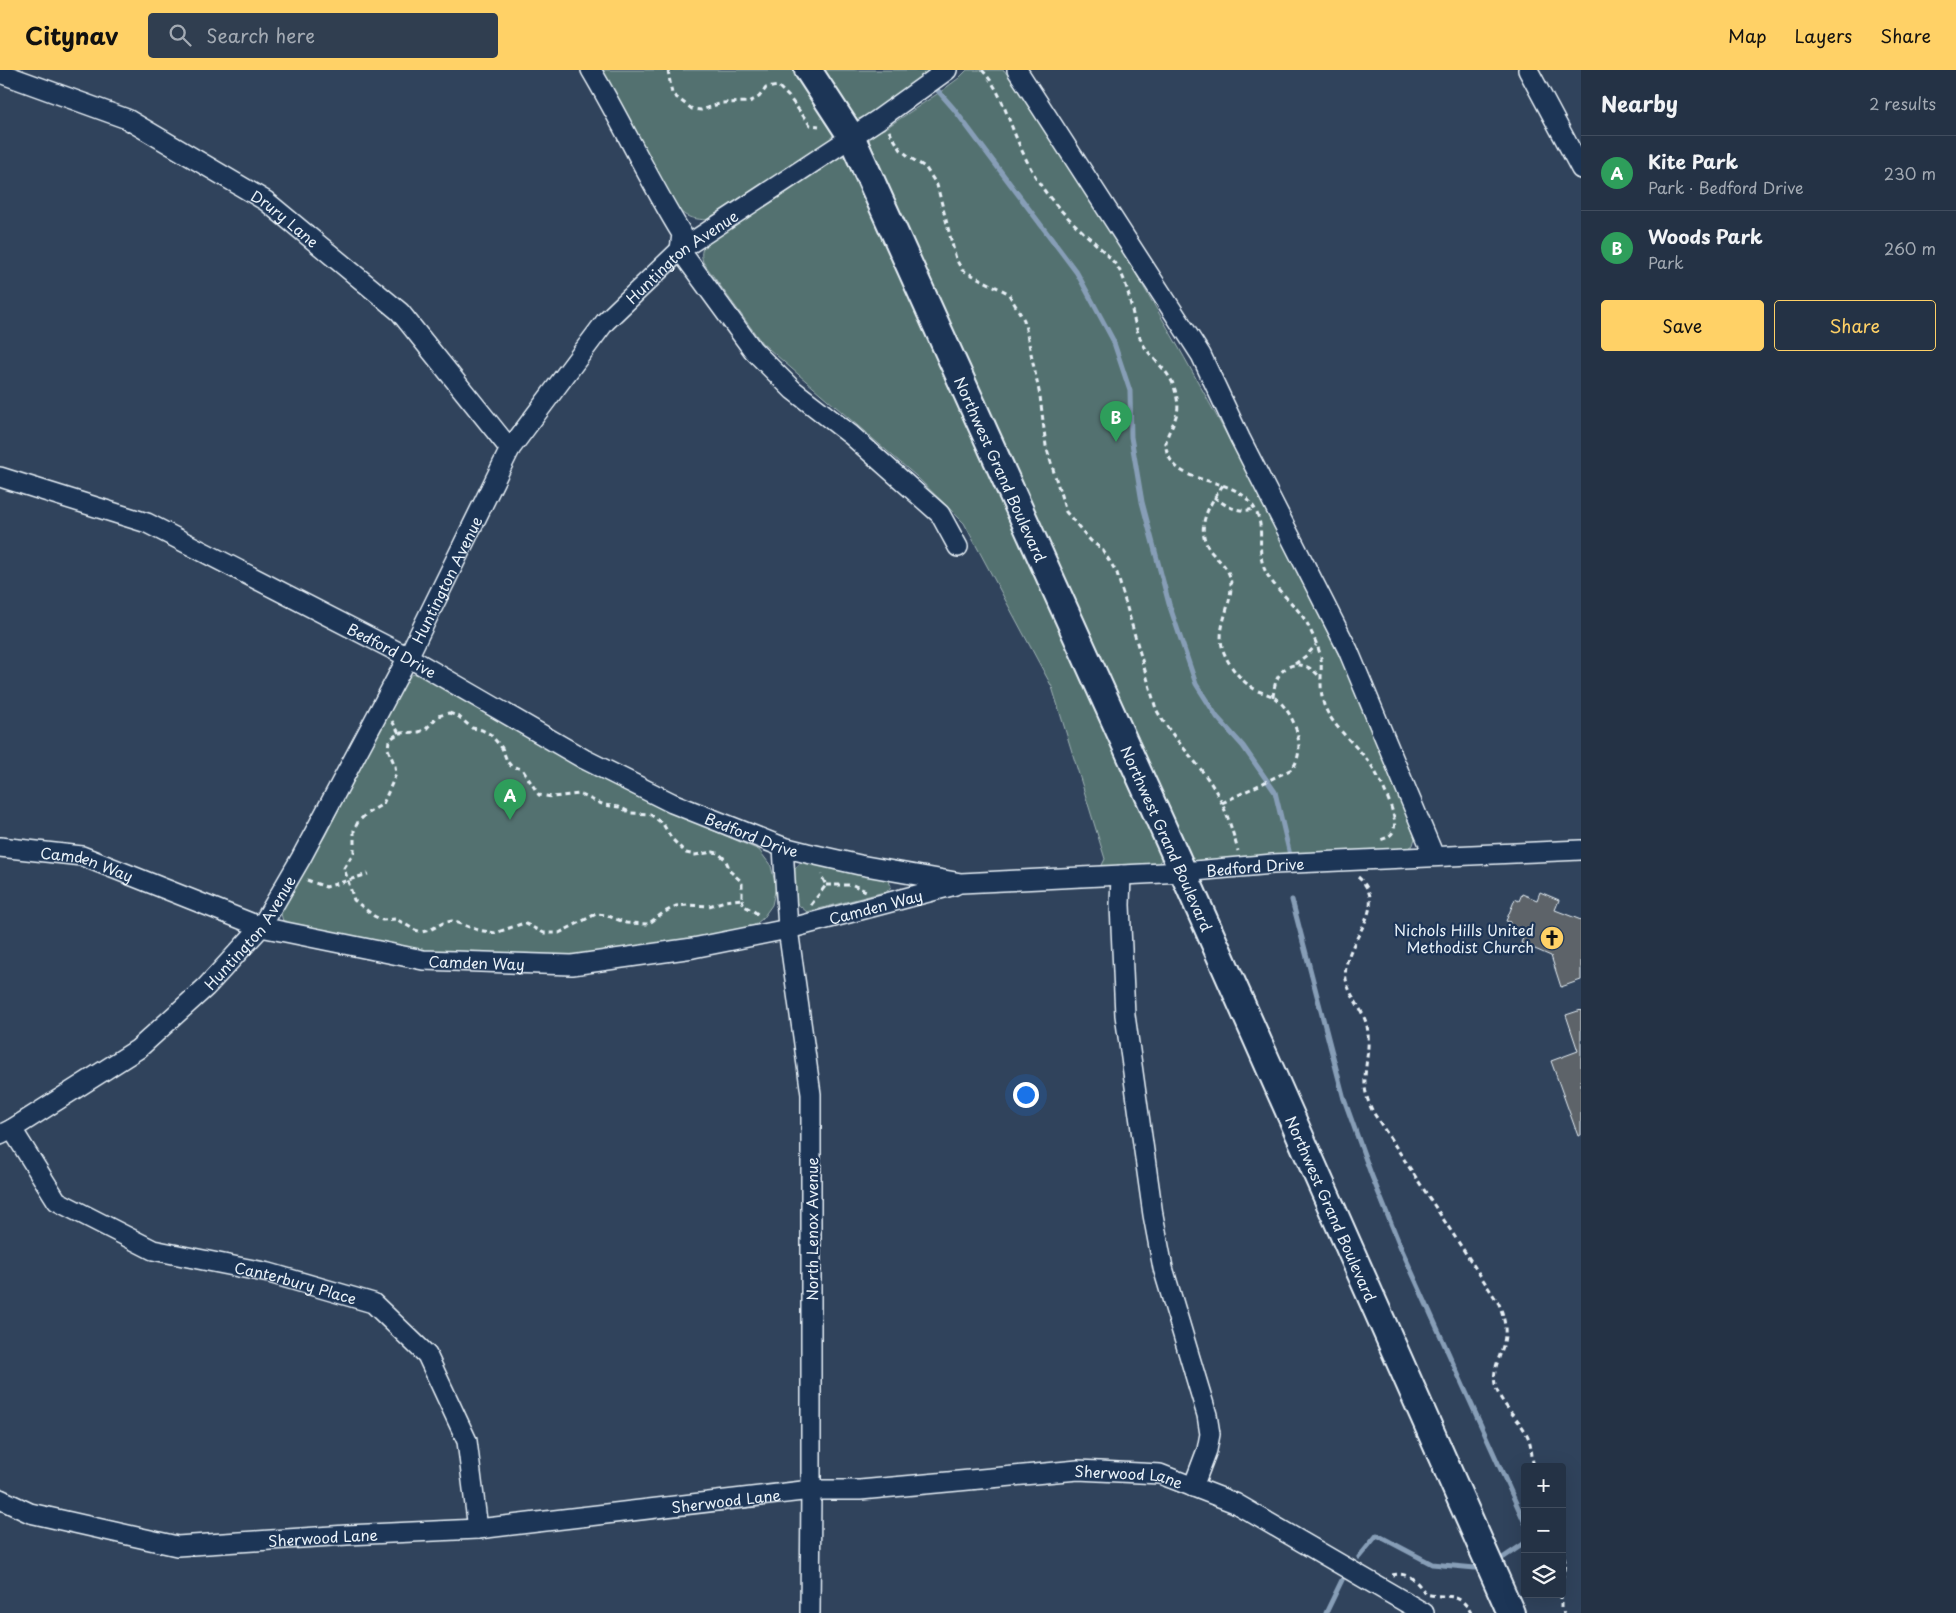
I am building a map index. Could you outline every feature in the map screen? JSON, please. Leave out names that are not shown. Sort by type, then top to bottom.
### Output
[{"type":"street","points":[[591,70],[610,101],[665,207],[682,234],[680,250],[752,350],[793,390],[851,436],[940,514],[958,547]]},
{"type":"street","name":"Northwest Grand Boulevard","points":[[808,70],[845,126],[1183,872],[1511,1613]]},
{"type":"street","points":[[1017,70],[1201,355],[1240,438],[1348,650],[1434,856]]},
{"type":"street","points":[[1528,70],[1581,169]]},
{"type":"street","name":"Huntington Avenue","points":[[6,1132],[138,1049],[206,987],[262,927],[408,657],[510,449],[605,322],[680,250],[845,126],[922,89],[945,72]]},
{"type":"street","name":"Drury Lane","points":[[0,73],[127,119],[266,201],[400,312],[510,449]]},
{"type":"street","name":"Bedford Drive","points":[[0,477],[147,523],[408,657],[584,759],[672,804],[783,847],[808,853],[860,865],[961,883],[1183,872],[1273,864],[1581,850]]},
{"type":"street","name":"Camden Way","points":[[0,846],[82,856],[262,927],[424,960],[572,965],[693,948],[792,928],[961,883]]},
{"type":"street","name":"North Lenox Avenue","points":[[783,847],[811,1094],[810,1613]]},
{"type":"street","points":[[1121,875],[1125,1015],[1153,1215],[1163,1268],[1207,1414],[1210,1434],[1207,1450],[1193,1487]]},
{"type":"street","name":"Canterbury Place","points":[[6,1132],[57,1201],[153,1250],[269,1273],[373,1303],[427,1355],[467,1441],[478,1529]]},
{"type":"street","name":"Sherwood Lane","points":[[0,1499],[30,1513],[177,1546],[478,1529],[811,1490],[860,1490],[1078,1470],[1160,1474],[1235,1503],[1424,1613]]},
{"type":"path","points":[[668,70],[672,94],[692,109],[701,110],[722,103],[749,102],[759,97],[766,88],[778,86],[789,97],[810,125],[845,126]]},
{"type":"path","points":[[982,70],[998,90],[1021,148],[1044,190],[1067,217],[1112,260],[1120,272],[1142,343],[1175,388],[1178,402],[1177,414],[1166,441],[1166,451],[1171,461],[1178,469],[1191,476],[1224,485],[1240,493],[1250,502],[1254,509],[1262,528],[1263,565],[1268,576],[1301,614],[1316,644],[1320,656],[1324,705],[1332,719],[1372,767],[1394,817],[1394,828],[1390,837],[1377,842]]},
{"type":"path","points":[[885,125],[901,150],[925,168],[937,185],[956,259],[962,270],[1008,293],[1024,320],[1040,396],[1046,446],[1066,512],[1091,541],[1102,549],[1117,573],[1156,709],[1166,727],[1209,782],[1227,813],[1239,853],[1240,866]]},
{"type":"path","points":[[1222,804],[1292,769],[1298,762],[1300,752],[1296,728],[1290,716],[1273,696],[1257,690],[1246,683],[1225,656],[1221,643],[1221,628],[1230,594],[1230,578],[1227,568],[1211,551],[1203,532],[1203,519],[1214,497],[1224,485]]},
{"type":"path","points":[[1214,497],[1234,510],[1244,512],[1254,509]]},
{"type":"path","points":[[1273,696],[1280,674],[1307,655],[1316,644]]},
{"type":"path","points":[[1291,666],[1298,665],[1311,668],[1321,679]]},
{"type":"path","points":[[449,713],[458,716],[472,728],[490,734],[502,748],[506,761],[511,766],[522,769],[539,795],[552,797],[579,794],[604,805],[619,806],[631,813],[650,814],[663,824],[672,840],[686,853],[695,855],[718,853],[725,859],[731,872],[742,882],[742,899],[725,901],[709,906],[688,904],[676,906],[648,924],[626,924],[606,914],[596,914],[559,933],[544,933],[524,924],[495,933],[478,930],[452,921],[422,932],[396,919],[382,920],[374,916],[354,900],[348,882],[344,868],[354,852],[354,830],[358,822],[366,814],[383,804],[396,774],[388,749],[390,740],[399,733],[419,732],[426,729],[438,716],[449,713]]},
{"type":"path","points":[[808,853],[826,885]]},
{"type":"path","points":[[296,867],[301,877],[326,888],[368,874]]},
{"type":"path","points":[[1351,873],[1366,884],[1371,904],[1347,958],[1345,968],[1348,988],[1366,1023],[1369,1035],[1365,1086],[1367,1099],[1373,1112],[1499,1304],[1504,1317],[1505,1329],[1504,1342],[1494,1374],[1495,1384],[1500,1397],[1527,1434],[1533,1463]]},
{"type":"path","points":[[792,928],[826,885],[845,884],[862,888],[878,905]]},
{"type":"path","points":[[1388,1578],[1393,1574],[1401,1573],[1409,1576],[1426,1594],[1448,1595],[1460,1599],[1470,1613]]},
{"type":"path","points":[[1561,1598],[1561,1608],[1564,1613]]},
{"type":"green space","points":[[600,70],[795,70],[834,133],[831,139],[706,220],[690,217],[683,214],[672,201]]},
{"type":"green space","points":[[821,70],[934,70],[870,114],[856,120],[846,111]]},
{"type":"green space","points":[[967,70],[1004,70],[1080,183],[1151,299],[1249,477],[1355,689],[1382,752],[1415,838],[1413,845],[1406,850],[1200,864],[1190,860],[867,150],[869,140],[875,133],[886,128],[940,92]]},
{"type":"green space","points":[[842,156],[847,159],[1164,855],[1158,864],[1101,867],[1105,859],[1052,687],[964,523],[916,476],[762,343],[703,262],[702,250],[710,241],[836,157]]},
{"type":"green space","points":[[415,674],[422,676],[672,813],[759,850],[771,866],[776,887],[772,905],[762,919],[752,927],[700,938],[617,953],[505,960],[446,955],[289,925],[283,921],[281,914],[282,905],[325,836],[404,680],[408,676]]},
{"type":"green space","points":[[802,862],[888,879],[891,886],[889,890],[884,892],[807,912],[795,902],[792,885],[792,875],[797,866]]},
{"type":"building","name":"Nichols Hills United Methodist Church","points":[[1540,892],[1559,900],[1555,910],[1581,920],[1581,980],[1561,987],[1551,956],[1521,943],[1524,935],[1508,929],[1510,922],[1506,921],[1515,899],[1519,901],[1522,894],[1537,900]]},
{"type":"building","points":[[1581,1010],[1581,1135],[1578,1136],[1551,1061],[1578,1051],[1566,1015]]},
{"type":"waterway","points":[[933,85],[954,109],[1077,273],[1113,340],[1130,391],[1131,437],[1142,502],[1169,604],[1196,684],[1217,717],[1243,746],[1275,792],[1290,855]]},
{"type":"waterway","points":[[1292,900],[1344,1099],[1371,1174],[1401,1248],[1521,1514]]},
{"type":"waterway","points":[[1359,1557],[1377,1535],[1432,1564],[1475,1568]]},
{"type":"waterway","points":[[1504,1557],[1521,1546]]},
{"type":"waterway","points":[[1326,1613],[1342,1580]]},
{"type":"place","name":"Woods Park","points":[[1116,442]]},
{"type":"place","name":"Kite Park","points":[[510,820]]},
{"type":"place","name":"Nichols Hills United Methodist Church","points":[[1552,938]]}]
